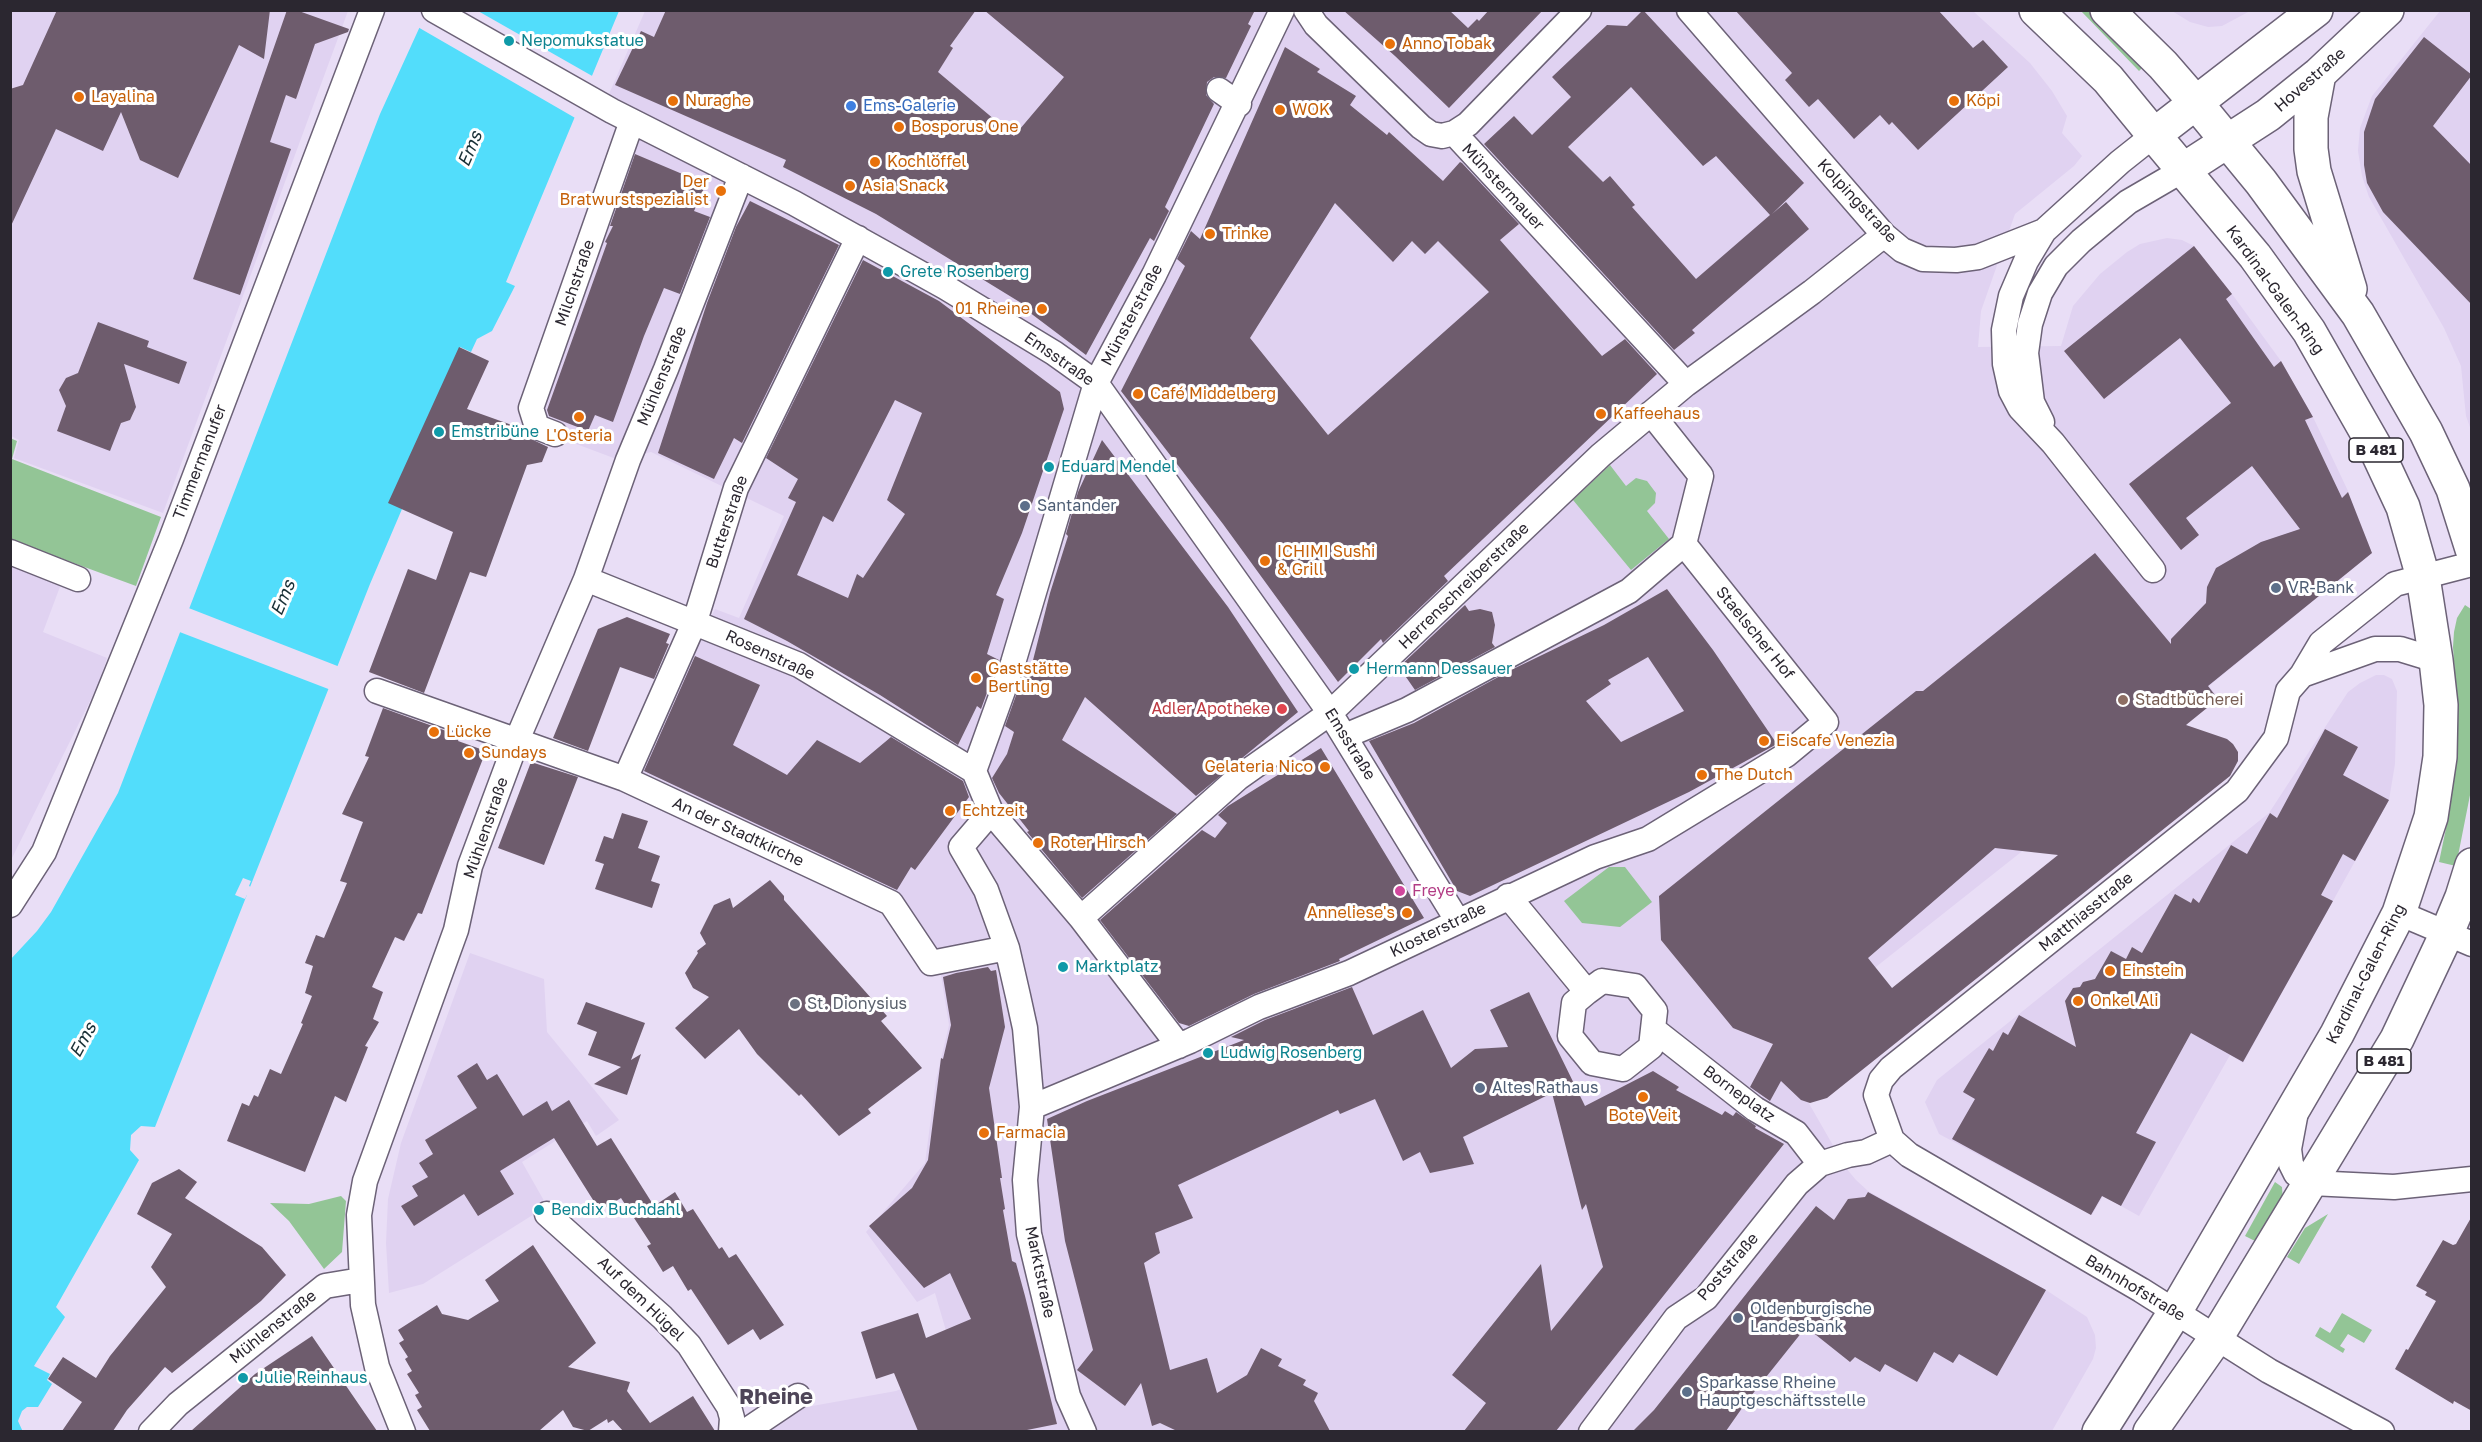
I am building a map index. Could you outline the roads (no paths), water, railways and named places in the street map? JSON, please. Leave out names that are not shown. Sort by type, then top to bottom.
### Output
[{"type":"main road","name":"Kardinal-Galen-Ring","points":[[2036,10],[2108,79],[2255,256],[2309,331],[2384,466],[2403,507],[2423,577],[2441,705],[2440,757],[2431,817],[2399,913],[2337,1034],[2175,1312],[2099,1431]]},
{"type":"main road","points":[[2106,10],[2163,65],[2196,103]]},
{"type":"main road","points":[[2154,135],[2316,10]]},
{"type":"main road","name":"Hovestraße","points":[[2183,170],[2268,115],[2319,75],[2387,10]]},
{"type":"main road","points":[[2319,75],[2311,117],[2314,171],[2358,314]]},
{"type":"main road","name":"B 481","points":[[2196,103],[2261,182],[2358,314],[2426,432],[2453,489],[2472,549]]},
{"type":"main road","name":"B 481","points":[[2150,1431],[2216,1338],[2459,938],[2462,897],[2472,865]]},
{"type":"street","name":"Timmermanufer","points":[[10,905],[48,842],[171,539],[372,10]]},
{"type":"street","name":"Emsstraße","points":[[434,10],[622,116],[741,176],[945,287],[1044,347],[1096,383],[1330,713],[1457,920]]},
{"type":"street","name":"Münsterstraße","points":[[974,771],[1013,663],[1096,383],[1154,276],[1229,97],[1282,10]]},
{"type":"street","name":"Münstermauer","points":[[1306,10],[1316,25],[1421,127],[1431,134],[1442,136],[1454,133],[1686,384]]},
{"type":"street","points":[[1454,133],[1468,124],[1579,10]]},
{"type":"street","name":"Kolpingstraße","points":[[1689,10],[1884,235],[1902,250],[1923,259],[1956,261],[1978,257],[2044,231],[2120,162],[2154,135]]},
{"type":"street","name":"Milchstraße","points":[[555,434],[537,427],[531,408],[622,116]]},
{"type":"street","points":[[2053,442],[2032,402],[2026,353],[2030,324],[2040,293],[2056,266],[2081,241],[2128,202],[2183,170]]},
{"type":"street","name":"Mühlenstraße","points":[[151,1431],[178,1404],[325,1286],[361,1280],[359,1215],[367,1174],[456,930],[470,866],[517,740],[586,579],[628,460],[741,176]]},
{"type":"street","points":[[2044,231],[2026,261],[2011,296],[2004,330],[2011,391],[2020,408],[2053,442],[2153,570]]},
{"type":"street","name":"Herrenschreiberstraße","points":[[1082,918],[1238,778],[1330,713],[1601,455],[1686,384],[1812,292],[1884,235]]},
{"type":"street","name":"Butterstraße","points":[[625,779],[695,621],[736,488],[858,238]]},
{"type":"street","points":[[1345,736],[1407,710],[1629,591],[1684,544],[1701,476],[1651,413]]},
{"type":"street","name":"Staelscher Hof","points":[[1684,544],[1826,722]]},
{"type":"street","points":[[10,552],[75,578]]},
{"type":"street","name":"Matthiasstraße","points":[[1892,1140],[1876,1095],[1881,1080],[1892,1068],[2237,791],[2276,738],[2288,691],[2302,675],[2321,643],[2380,594],[2396,584],[2472,564]]},
{"type":"street","name":"Rosenstraße","points":[[586,579],[695,621],[799,665],[974,771]]},
{"type":"street","points":[[2302,675],[2375,649],[2400,649],[2436,660]]},
{"type":"street","name":"An der Stadtkirche","points":[[377,691],[625,779],[891,903],[931,963],[1007,948]]},
{"type":"street","name":"Klosterstraße","points":[[1032,1107],[1179,1046],[1259,1007],[1349,973],[1457,920],[1595,857],[1648,839],[1786,755],[1826,722]]},
{"type":"street","points":[[974,771],[991,812],[1082,918],[1179,1046]]},
{"type":"street","points":[[991,812],[961,847],[986,890],[1007,948],[1025,1028],[1032,1107]]},
{"type":"street","points":[[1508,896],[1587,992]]},
{"type":"street","points":[[2399,913],[2459,938]]},
{"type":"street","points":[[1602,981],[1635,986],[1655,1011],[1653,1029],[1651,1047],[1623,1069],[1592,1063],[1570,1036],[1574,1003],[1602,981]]},
{"type":"street","name":"Borneplatz","points":[[1653,1029],[1755,1109],[1796,1133],[1820,1164]]},
{"type":"street","points":[[2299,1099],[2289,1149],[2291,1164],[2296,1174],[2311,1183],[2394,1187],[2472,1179]]},
{"type":"street","name":"Marktstraße","points":[[1032,1107],[1025,1180],[1029,1234],[1068,1396],[1084,1431]]},
{"type":"street","name":"Poststraße","points":[[1591,1431],[1623,1392],[1631,1376],[1676,1318],[1706,1298],[1797,1184],[1820,1164],[1866,1152],[1892,1140]]},
{"type":"street","name":"Bahnhofstraße","points":[[1892,1140],[1909,1155],[2175,1312],[2289,1383],[2382,1431]]},
{"type":"street","name":"Auf dem Hügel","points":[[547,1214],[662,1317],[689,1345],[729,1407],[732,1430],[746,1431],[798,1396]]},
{"type":"street","points":[[361,1280],[363,1305],[377,1367],[403,1431]]},
{"type":"water","name":"Ems","points":[[427,11],[619,11],[506,282],[515,286],[492,331],[477,339],[471,352],[460,347],[402,509],[370,584],[155,1127],[141,1126],[131,1135],[130,1150],[139,1160],[56,1307],[65,1317],[34,1366],[50,1374],[47,1380],[52,1384],[38,1407],[27,1407],[22,1411],[18,1421],[23,1432],[10,1431],[10,960],[51,912],[118,793],[380,114]]},
{"type":"place","name":"Nepomukstatue","points":[[509,41]]},
{"type":"place","name":"Anno Tobak","points":[[1390,44]]},
{"type":"place","name":"Layalina","points":[[79,97]]},
{"type":"place","name":"Nuraghe","points":[[673,101]]},
{"type":"place","name":"Köpi","points":[[1954,101]]},
{"type":"place","name":"Ems-Galerie","points":[[851,106]]},
{"type":"place","name":"WOK","points":[[1280,110]]},
{"type":"place","name":"Bosporus One","points":[[899,127]]},
{"type":"place","name":"Kochlöffel","points":[[875,162]]},
{"type":"place","name":"Asia Snack","points":[[850,186]]},
{"type":"place","name":"Der Bratwurstspezialist","points":[[721,191]]},
{"type":"place","name":"Trinke","points":[[1210,234]]},
{"type":"place","name":"Grete Rosenberg","points":[[888,272]]},
{"type":"place","name":"01 Rheine","points":[[1042,309]]},
{"type":"place","name":"Café Middelberg","points":[[1138,394]]},
{"type":"place","name":"Kaffeehaus","points":[[1601,414]]},
{"type":"place","name":"L'Osteria","points":[[579,417]]},
{"type":"place","name":"Emstribüne","points":[[439,432]]},
{"type":"place","name":"Eduard Mendel","points":[[1049,467]]},
{"type":"place","name":"Santander","points":[[1025,506]]},
{"type":"place","name":"ICHIMI Sushi & Grill","points":[[1265,561]]},
{"type":"place","name":"VR-Bank","points":[[2276,588]]},
{"type":"place","name":"Hermann Dessauer","points":[[1354,669]]},
{"type":"place","name":"Gaststätte Bertling","points":[[976,678]]},
{"type":"place","name":"Stadtbücherei","points":[[2123,700]]},
{"type":"place","name":"Adler Apotheke","points":[[1282,709]]},
{"type":"place","name":"Lücke","points":[[434,732]]},
{"type":"place","name":"Eiscafe Venezia","points":[[1764,741]]},
{"type":"place","name":"Sundays","points":[[469,753]]},
{"type":"place","name":"Gelateria Nico","points":[[1325,767]]},
{"type":"place","name":"The Dutch","points":[[1702,775]]},
{"type":"place","name":"Echtzeit","points":[[950,811]]},
{"type":"place","name":"Roter Hirsch","points":[[1038,843]]},
{"type":"place","name":"Freye","points":[[1400,891]]},
{"type":"place","name":"Anneliese's","points":[[1407,913]]},
{"type":"place","name":"Marktplatz","points":[[1063,967]]},
{"type":"place","name":"Einstein","points":[[2110,971]]},
{"type":"place","name":"Onkel Ali","points":[[2078,1001]]},
{"type":"place","name":"St. Dionysius","points":[[795,1004]]},
{"type":"place","name":"Ludwig Rosenberg","points":[[1208,1053]]},
{"type":"place","name":"Altes Rathaus","points":[[1480,1088]]},
{"type":"place","name":"Bote Veit","points":[[1643,1097]]},
{"type":"place","name":"Farmacia","points":[[984,1133]]},
{"type":"place","name":"Bendix Buchdahl","points":[[539,1210]]},
{"type":"place","name":"Oldenburgische Landesbank","points":[[1738,1318]]},
{"type":"place","name":"Julie Reinhaus","points":[[243,1378]]},
{"type":"place","name":"Sparkasse Rheine Hauptgeschäftsstelle","points":[[1687,1392]]},
{"type":"district","name":"Rheine","points":[[776,1397]]}]
